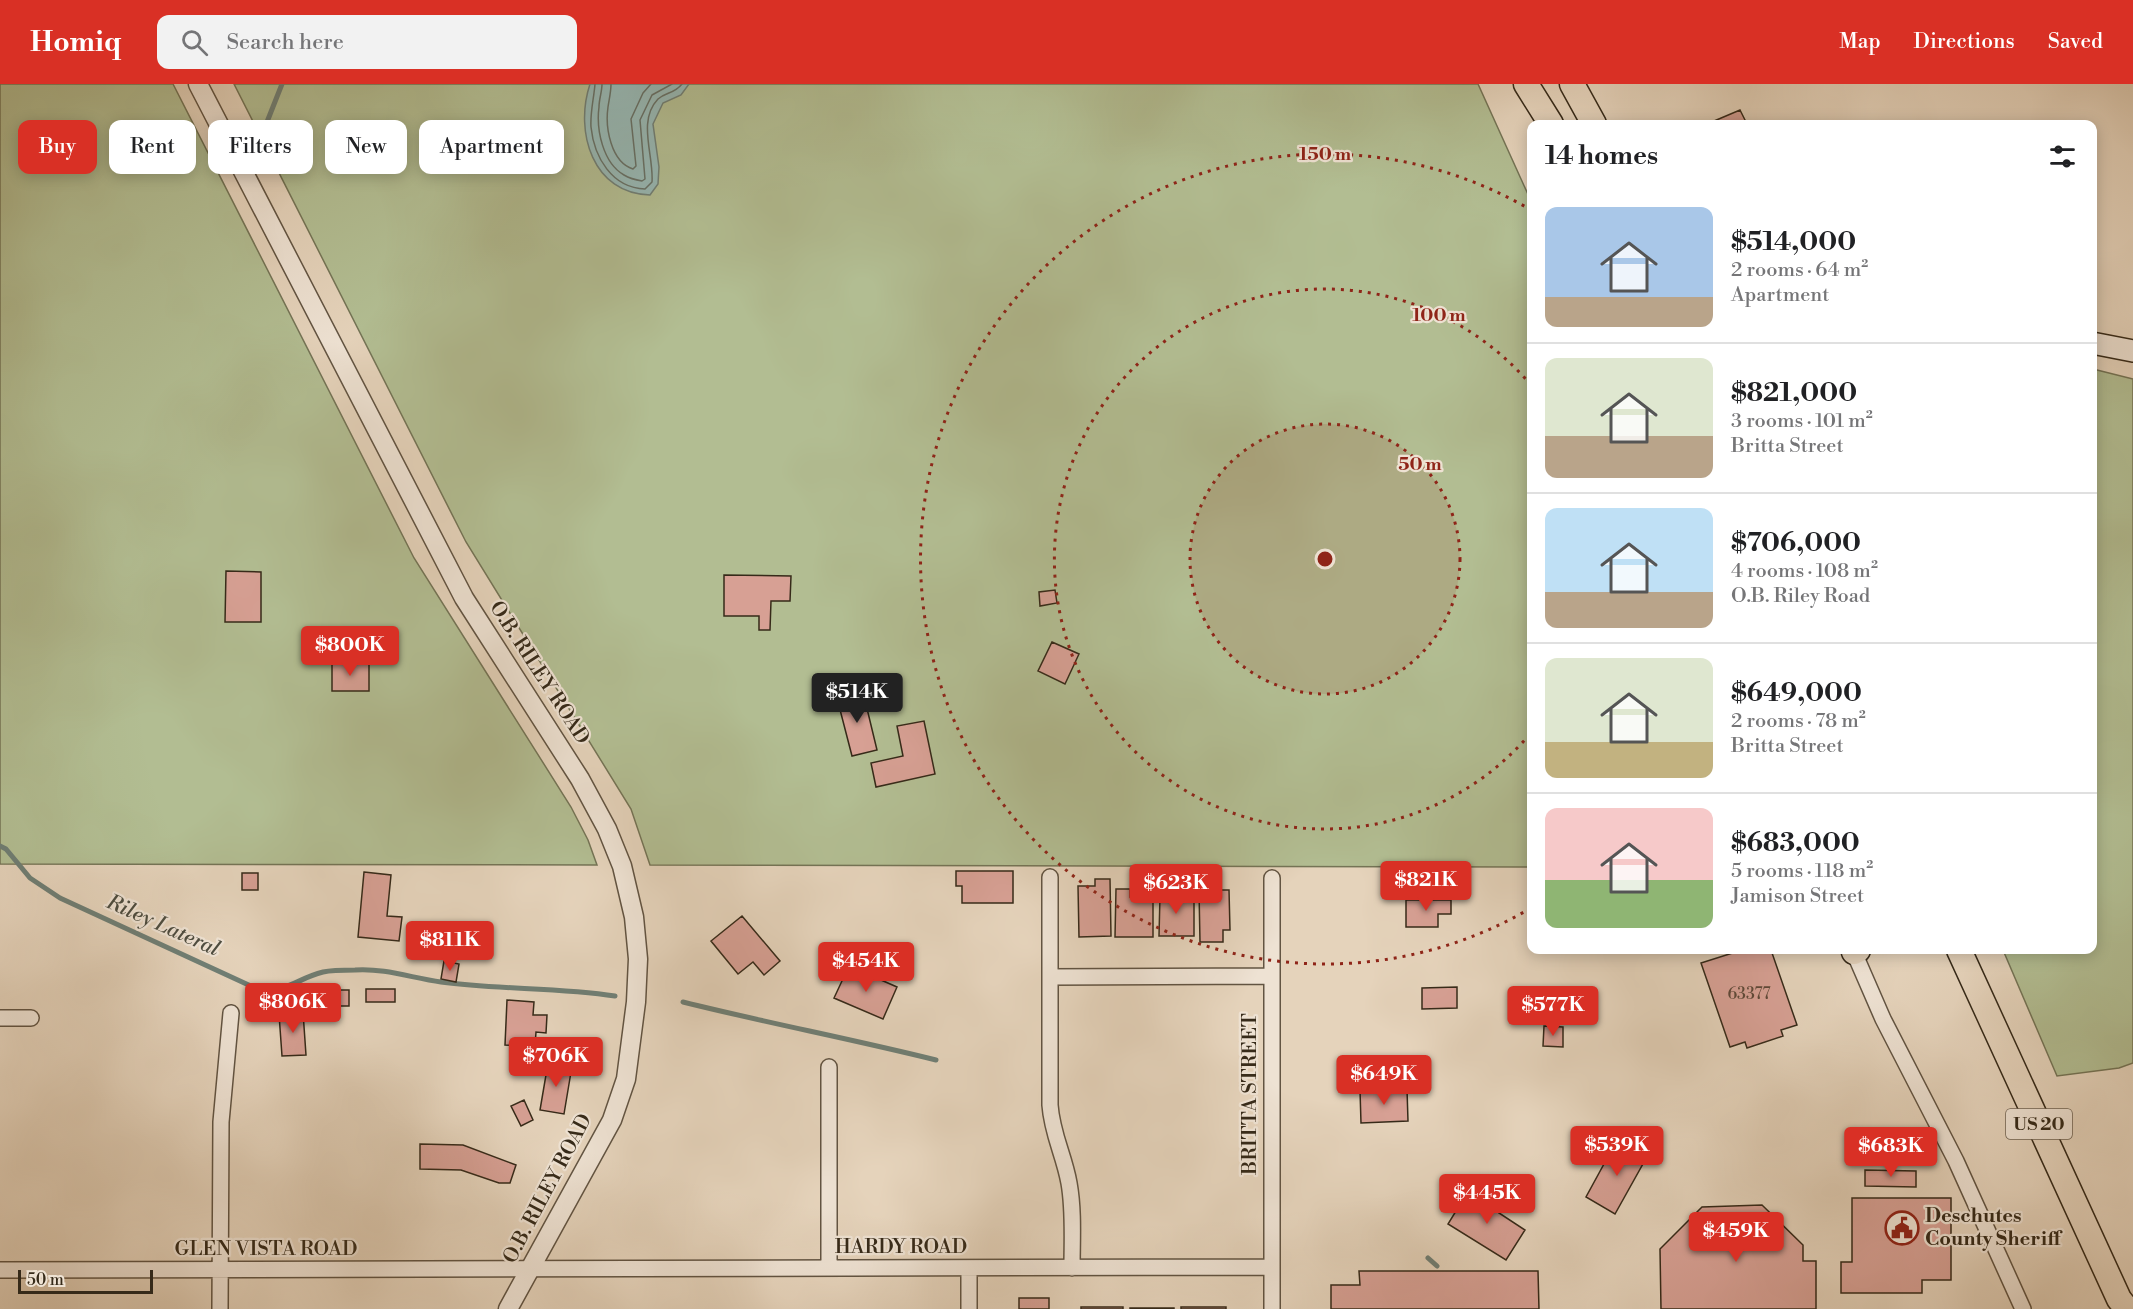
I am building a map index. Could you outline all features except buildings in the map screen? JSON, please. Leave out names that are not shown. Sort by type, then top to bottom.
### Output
[{"type":"highway","points":[[1526,84],[1548,120]]},
{"type":"highway","points":[[1572,84],[1592,120]]},
{"type":"highway","name":"US 20","points":[[1961,954],[2123,1306]]},
{"type":"main road","points":[[2097,344],[2133,351]]},
{"type":"street","name":"O.B. RILEY ROAD","points":[[198,84],[464,598],[580,779],[607,828],[622,866],[634,917],[638,959],[635,1012],[626,1079],[612,1120],[508,1309]]},
{"type":"street","points":[[1050,877],[1051,1126],[1068,1181],[1072,1210],[1072,1268]]},
{"type":"street","name":"BRITTA STREET","points":[[1272,878],[1272,1309]]},
{"type":"street","points":[[1857,954],[1887,1028],[1956,1161],[2023,1309]]},
{"type":"street","points":[[1050,977],[1271,976]]},
{"type":"street","points":[[220,1309],[221,1122],[231,1013]]},
{"type":"street","points":[[0,1018],[31,1018]]},
{"type":"street","points":[[829,1067],[829,1268]]},
{"type":"street","name":"HARDY ROAD","points":[[531,1269],[1271,1267]]},
{"type":"street","points":[[969,1268],[969,1309]]},
{"type":"street","name":"GLEN VISTA ROAD","points":[[0,1270],[531,1269]]},
{"type":"green space","points":[[0,84],[173,84],[191,120],[109,120],[109,174],[196,174],[196,129],[208,153],[208,174],[219,174],[414,558],[571,807],[588,840],[597,865],[0,864]]},
{"type":"green space","points":[[234,84],[1478,84],[1527,192],[1527,867],[650,865],[631,809],[466,542],[280,174],[313,174],[313,120],[252,120]]},
{"type":"green space","points":[[2097,370],[2133,379],[2133,1063],[2119,1068],[2057,1076],[2005,954],[2097,954]]},
{"type":"water","points":[[590,84],[689,84],[681,95],[663,103],[653,124],[659,167],[658,184],[650,195],[630,192],[614,184],[602,172],[593,157],[587,140],[585,121]]},
{"type":"waterway","points":[[268,120],[282,84]]},
{"type":"waterway","name":"Riley Lateral","points":[[0,846],[6,849],[30,878],[60,898],[253,987],[283,988],[323,972],[366,970],[463,985],[572,991],[615,996]]},
{"type":"waterway","name":"Riley Lateral","points":[[683,1002],[936,1060]]},
{"type":"waterway","name":"Riley Lateral","points":[[1428,1258],[1437,1266]]},
{"type":"place","name":"Deschutes County Sheriff","points":[[1902,1228]]}]
